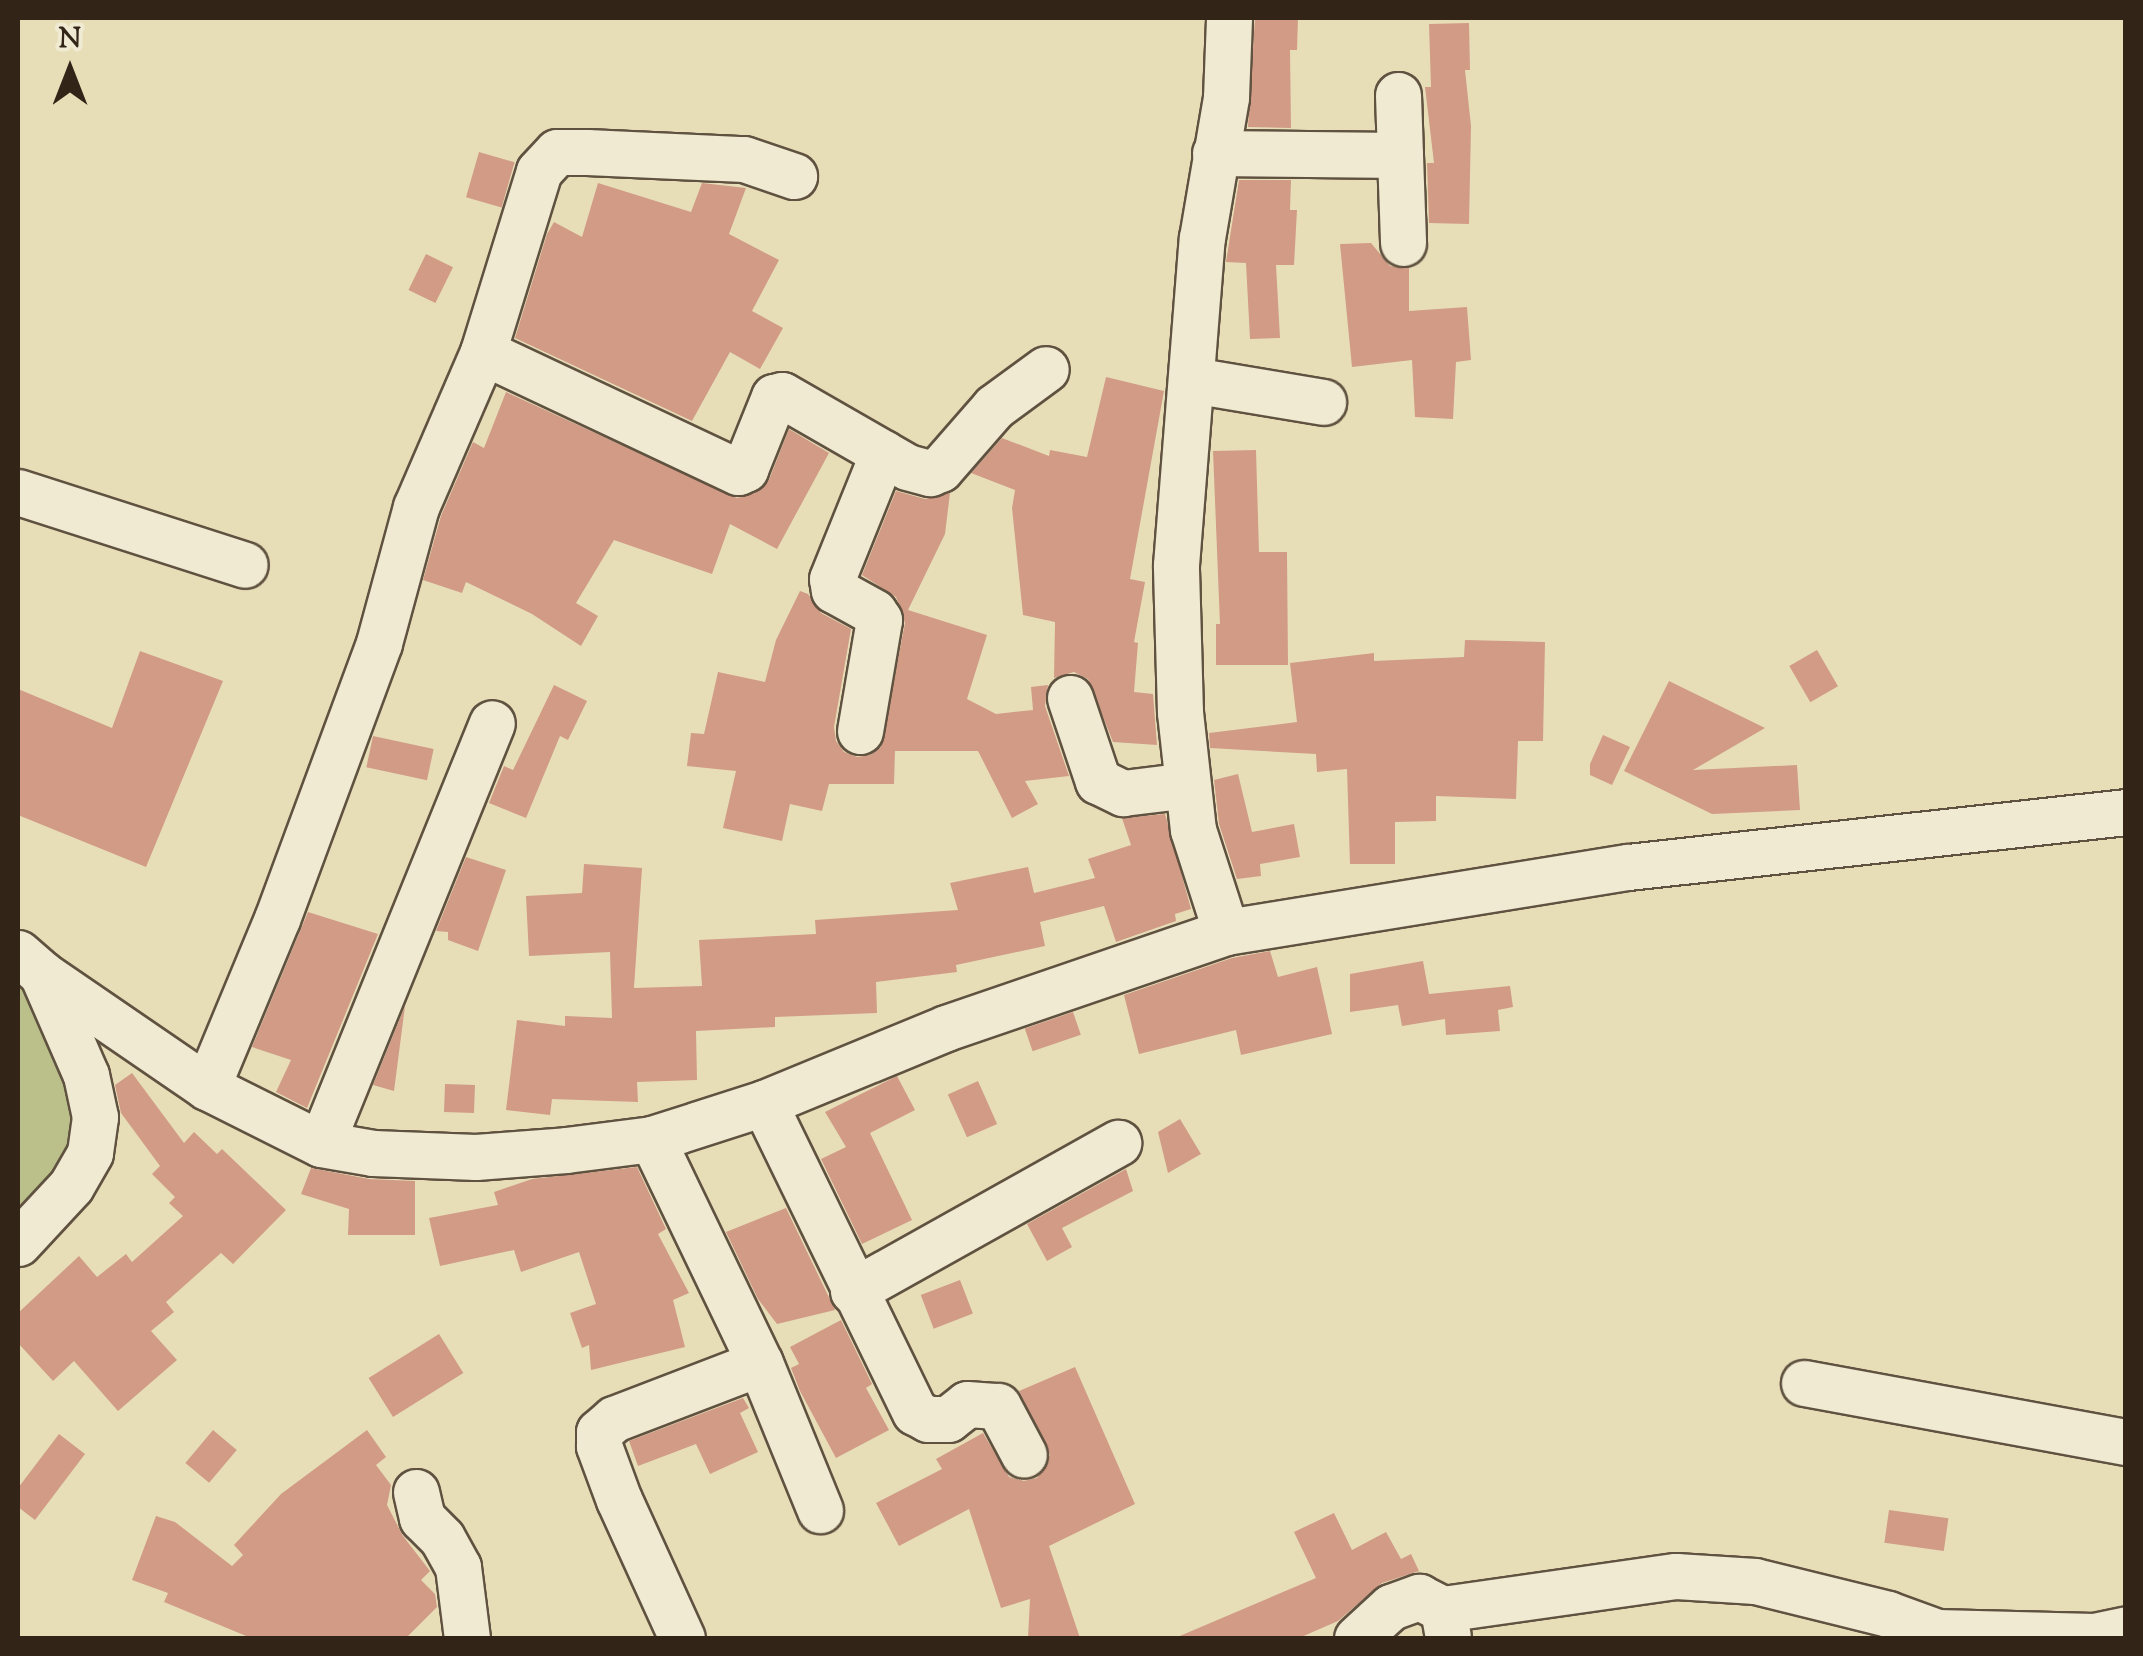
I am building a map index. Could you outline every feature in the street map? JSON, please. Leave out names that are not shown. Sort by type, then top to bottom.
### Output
[{"type":"street","points":[[1226,932],[1193,830],[1180,712],[1176,565],[1202,238],[1226,97],[1229,18]]},
{"type":"street","points":[[1398,95],[1404,242]]},
{"type":"street","points":[[208,1087],[277,919],[379,644],[416,508],[483,352],[538,171],[557,152],[744,158],[794,176]]},
{"type":"street","points":[[1215,153],[1400,155]]},
{"type":"street","points":[[483,352],[734,472],[745,469],[778,396],[919,472],[940,469],[994,406],[1046,369]]},
{"type":"street","points":[[1192,380],[1323,402]]},
{"type":"street","points":[[860,731],[879,620],[874,612],[834,590],[832,579],[883,453]]},
{"type":"street","points":[[18,492],[245,565]]},
{"type":"street","points":[[1070,698],[1098,781],[1123,793],[1188,785]]},
{"type":"street","points":[[321,1144],[492,723]]},
{"type":"street","points":[[30,964],[208,1087],[321,1144],[373,1153],[476,1157],[652,1139],[764,1103],[946,1028],[1226,932],[1628,867],[2126,812]]},
{"type":"street","points":[[18,1243],[71,1186],[90,1153],[95,1116],[86,1074],[30,964]]},
{"type":"street","points":[[764,1103],[915,1412],[928,1419],[948,1419],[967,1404],[998,1406],[1024,1456]]},
{"type":"street","points":[[652,1139],[760,1363],[820,1510]]},
{"type":"street","points":[[853,1291],[1118,1143]]},
{"type":"street","points":[[682,1638],[619,1500],[599,1446],[599,1432],[614,1419],[760,1363]]},
{"type":"street","points":[[1804,1382],[2126,1442]]},
{"type":"street","points":[[416,1492],[422,1518],[442,1538],[458,1567],[467,1638]]},
{"type":"street","points":[[1357,1638],[1374,1618],[1404,1600],[1419,1597],[1446,1624],[1676,1576],[1754,1581],[1888,1614],[1936,1635],[2094,1636],[2126,1629]]},
{"type":"green space","points":[[18,962],[84,1114],[69,1165],[18,1212]]},
{"type":"building","points":[[1255,18],[1298,18],[1297,50],[1290,50],[1291,128],[1248,127]]},
{"type":"building","points":[[1469,23],[1470,70],[1465,70],[1471,126],[1469,224],[1429,223],[1427,163],[1434,163],[1425,87],[1431,87],[1429,24]]},
{"type":"building","points":[[479,152],[515,162],[502,207],[466,197]]},
{"type":"building","points":[[1239,180],[1291,180],[1290,210],[1297,210],[1294,265],[1276,265],[1280,338],[1250,339],[1246,263],[1226,262]]},
{"type":"building","points":[[598,183],[691,212],[702,183],[746,188],[729,234],[779,260],[752,311],[783,328],[760,369],[730,352],[692,421],[515,338],[547,234],[554,222],[582,237]]},
{"type":"building","points":[[1371,243],[1390,266],[1409,268],[1409,311],[1467,307],[1471,360],[1456,362],[1453,419],[1415,417],[1412,360],[1352,367],[1340,244]]},
{"type":"building","points":[[426,254],[453,267],[435,303],[408,290]]},
{"type":"building","points":[[1106,377],[1164,391],[1130,579],[1145,582],[1134,642],[1138,643],[1134,692],[1153,694],[1157,745],[1113,742],[1088,679],[1074,672],[1054,678],[1055,622],[1023,615],[1012,508],[1015,490],[971,473],[1002,438],[1049,456],[1050,450],[1087,457]]},
{"type":"building","points":[[506,392],[737,498],[755,493],[769,480],[789,429],[829,453],[777,549],[730,524],[712,574],[614,540],[576,603],[598,616],[581,646],[532,614],[466,582],[462,593],[423,580],[441,516],[473,442],[484,448]]},
{"type":"building","points":[[1256,450],[1259,552],[1287,552],[1288,665],[1216,665],[1216,624],[1220,624],[1213,451]]},
{"type":"building","points":[[896,491],[925,499],[950,493],[945,534],[908,610],[987,635],[967,699],[996,714],[1033,710],[1031,687],[1048,685],[1045,706],[1069,776],[1025,781],[1038,804],[1012,818],[978,751],[895,751],[894,784],[829,784],[822,811],[790,804],[782,841],[723,828],[736,771],[687,766],[691,733],[704,734],[718,672],[765,682],[776,640],[800,591],[808,594],[821,613],[851,629],[834,727],[836,741],[844,752],[857,757],[870,755],[881,747],[905,623],[896,597],[862,575]]},
{"type":"building","points":[[1465,640],[1545,642],[1543,741],[1518,741],[1516,799],[1436,796],[1436,821],[1395,822],[1395,864],[1350,864],[1347,769],[1317,772],[1316,754],[1210,748],[1209,733],[1297,722],[1290,663],[1374,653],[1374,661],[1464,657]]},
{"type":"building","points":[[1817,650],[1838,686],[1810,702],[1789,666]]},
{"type":"building","points":[[140,651],[223,681],[146,867],[18,815],[18,689],[112,728]]},
{"type":"building","points":[[1669,681],[1765,728],[1693,770],[1797,765],[1800,810],[1712,814],[1624,771]]},
{"type":"building","points":[[554,685],[587,701],[568,740],[560,736],[526,818],[489,803],[504,766],[513,770]]},
{"type":"building","points":[[1603,735],[1630,747],[1612,785],[1590,775],[1590,764]]},
{"type":"building","points":[[373,736],[434,749],[427,780],[366,767]]},
{"type":"building","points":[[1238,774],[1252,832],[1294,824],[1300,857],[1260,864],[1261,876],[1237,879],[1219,824],[1214,780]]},
{"type":"building","points":[[1165,814],[1191,909],[1175,914],[1176,921],[1116,942],[1104,906],[1040,922],[1045,946],[956,965],[957,972],[876,982],[877,1013],[775,1017],[775,1027],[696,1031],[697,1080],[637,1082],[638,1102],[552,1099],[550,1115],[506,1110],[517,1020],[565,1026],[565,1016],[612,1018],[610,952],[529,956],[526,896],[582,893],[584,864],[642,868],[634,988],[702,986],[699,940],[816,934],[815,920],[958,910],[950,883],[1028,867],[1034,893],[1095,878],[1088,859],[1131,845],[1122,818]]},
{"type":"building","points":[[466,857],[506,870],[478,951],[448,940],[448,932],[436,931]]},
{"type":"building","points":[[308,912],[378,934],[307,1108],[276,1092],[291,1060],[252,1047]]},
{"type":"building","points":[[1270,951],[1278,977],[1317,967],[1332,1034],[1241,1055],[1236,1030],[1139,1054],[1124,995],[1232,958]]},
{"type":"building","points":[[1423,961],[1429,994],[1510,986],[1513,1007],[1498,1010],[1500,1031],[1446,1035],[1445,1019],[1402,1026],[1398,1005],[1350,1012],[1350,974]]},
{"type":"building","points":[[405,1006],[394,1091],[373,1085]]},
{"type":"building","points":[[1073,1012],[1081,1035],[1033,1051],[1025,1029]]},
{"type":"building","points":[[132,1073],[184,1143],[194,1132],[217,1154],[222,1149],[286,1210],[233,1264],[221,1253],[166,1302],[174,1312],[151,1331],[177,1360],[118,1411],[74,1361],[53,1381],[18,1343],[18,1313],[79,1256],[97,1277],[126,1254],[132,1262],[183,1216],[169,1203],[175,1197],[152,1174],[160,1166],[121,1113],[115,1085]]},
{"type":"building","points":[[897,1076],[915,1110],[870,1133],[912,1220],[862,1244],[821,1159],[846,1147],[825,1112]]},
{"type":"building","points":[[978,1081],[997,1124],[967,1137],[948,1094]]},
{"type":"building","points":[[445,1084],[475,1085],[474,1113],[444,1112]]},
{"type":"building","points":[[1180,1119],[1201,1154],[1168,1173],[1158,1132]]},
{"type":"building","points":[[637,1167],[666,1229],[658,1234],[689,1293],[673,1300],[685,1347],[591,1370],[589,1345],[582,1348],[570,1313],[596,1304],[579,1252],[521,1272],[514,1250],[440,1266],[429,1218],[498,1205],[494,1192],[532,1179]]},
{"type":"building","points":[[311,1168],[369,1179],[415,1181],[415,1235],[348,1235],[349,1209],[301,1194]]},
{"type":"building","points":[[1126,1169],[1133,1191],[1062,1228],[1072,1247],[1047,1261],[1027,1224]]},
{"type":"building","points":[[786,1208],[835,1310],[777,1324],[758,1299],[726,1232]]},
{"type":"building","points":[[960,1280],[973,1314],[934,1329],[921,1295]]},
{"type":"building","points":[[841,1320],[872,1384],[866,1388],[889,1430],[836,1458],[800,1391],[791,1368],[799,1364],[790,1347]]},
{"type":"building","points":[[439,1334],[463,1373],[393,1417],[369,1378]]},
{"type":"building","points":[[1075,1367],[1135,1504],[1049,1546],[1080,1638],[1028,1638],[1030,1599],[1001,1608],[969,1509],[899,1546],[876,1503],[942,1469],[936,1459],[983,1433],[1009,1477],[1024,1481],[1037,1478],[1050,1455],[1019,1391]]},
{"type":"building","points":[[743,1398],[749,1408],[740,1413],[758,1452],[710,1474],[696,1444],[638,1466],[629,1441]]},
{"type":"building","points":[[213,1430],[237,1450],[209,1483],[185,1463]]},
{"type":"building","points":[[367,1430],[386,1457],[376,1465],[391,1485],[387,1505],[403,1536],[430,1571],[421,1580],[435,1594],[437,1607],[406,1638],[251,1638],[164,1602],[168,1593],[132,1580],[156,1516],[175,1522],[232,1566],[243,1555],[234,1545],[281,1494]]},
{"type":"building","points":[[59,1434],[85,1454],[35,1520],[18,1507],[18,1488]]},
{"type":"building","points":[[1889,1510],[1948,1518],[1944,1551],[1884,1543]]},
{"type":"building","points":[[1334,1513],[1352,1550],[1386,1532],[1401,1559],[1411,1554],[1419,1571],[1382,1583],[1338,1621],[1299,1638],[1175,1638],[1316,1578],[1294,1532]]}]
